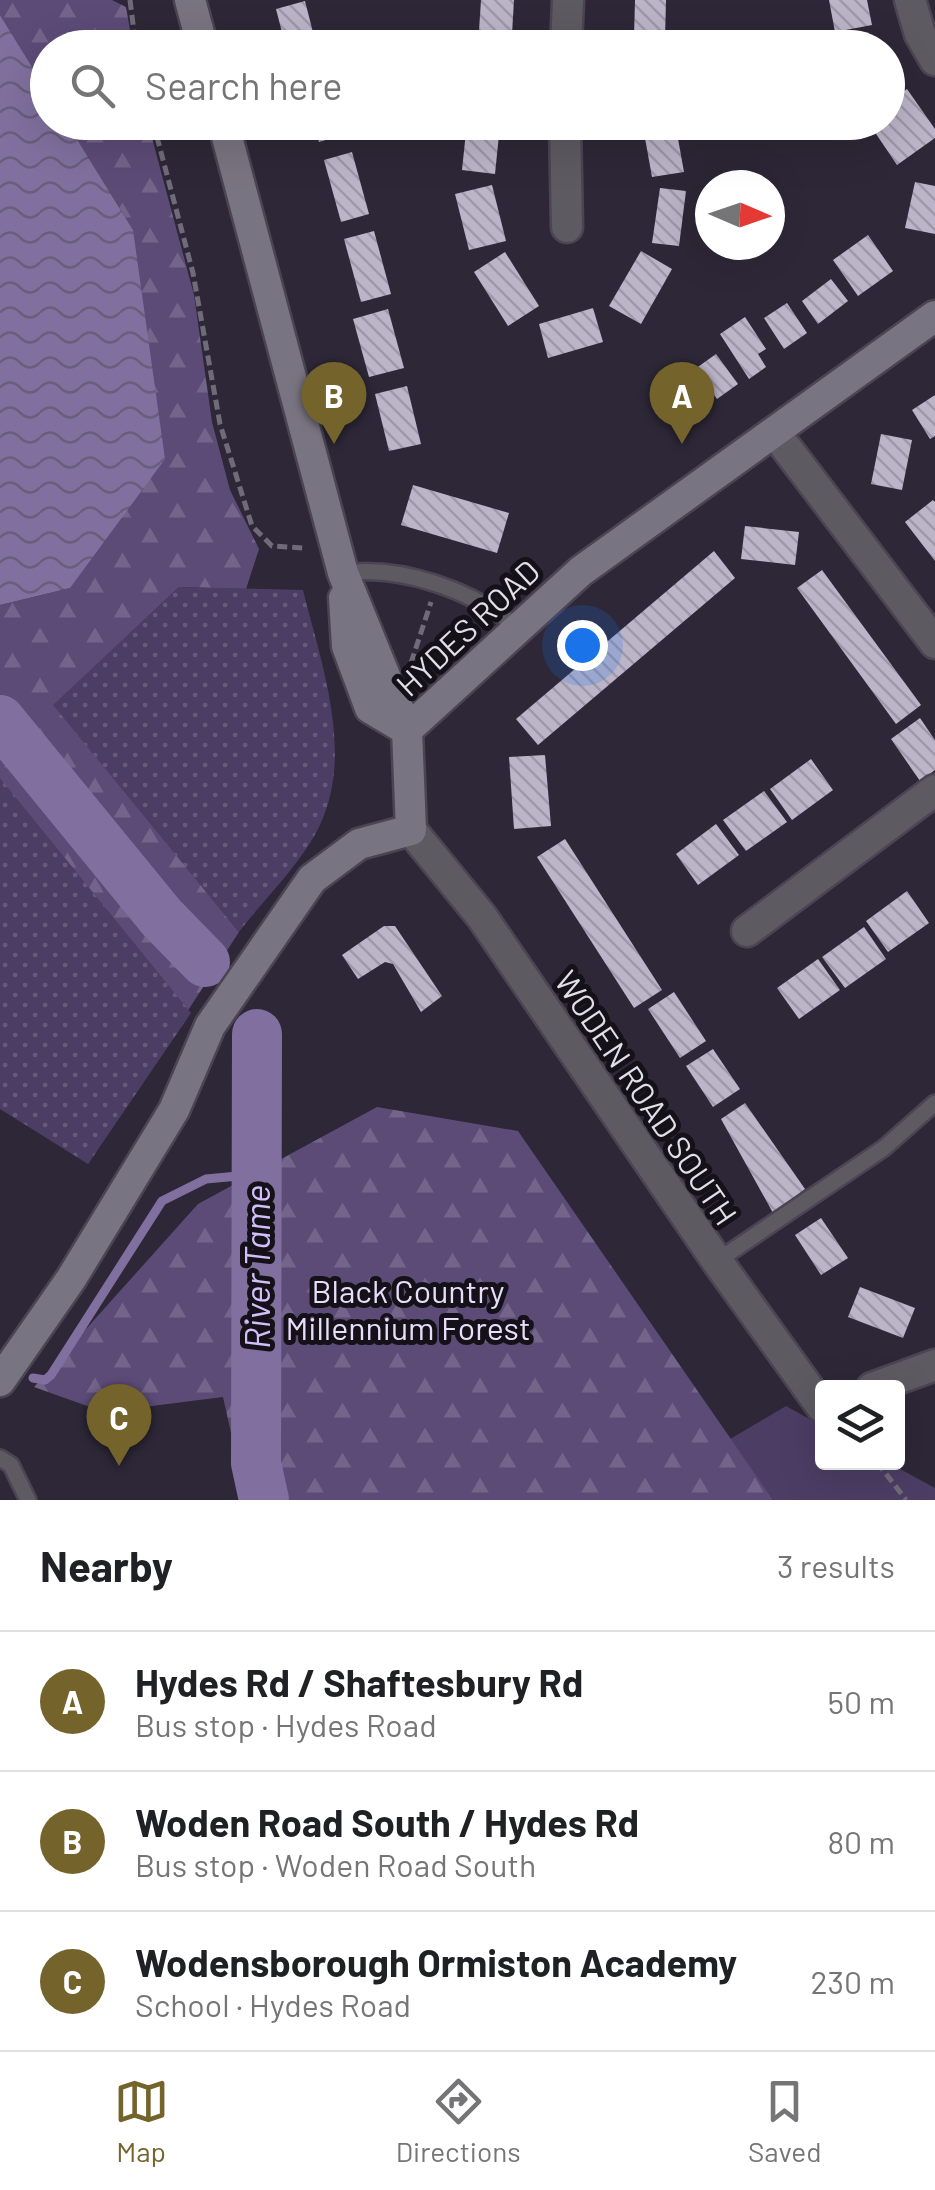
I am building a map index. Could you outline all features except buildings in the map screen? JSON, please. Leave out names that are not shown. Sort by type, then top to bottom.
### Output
[{"type":"street","points":[[190,0],[198,30]]},
{"type":"street","points":[[567,30],[568,0]]},
{"type":"street","points":[[910,0],[932,50]]},
{"type":"street","points":[[228,140],[342,573],[407,730]]},
{"type":"street","points":[[565,140],[567,227]]},
{"type":"street","name":"HYDES ROAD","points":[[411,830],[407,730],[581,571],[935,316]]},
{"type":"street","points":[[775,433],[935,643]]},
{"type":"street","points":[[747,932],[935,790]]},
{"type":"street","points":[[0,1382],[71,1279],[174,1110],[210,1026],[312,879],[359,844],[411,830]]},
{"type":"street","name":"WODEN ROAD SOUTH","points":[[411,830],[482,917],[716,1261],[815,1396]]},
{"type":"street","points":[[894,1380],[935,1365]]},
{"type":"lane","points":[[342,573],[379,568],[488,603],[517,626]]},
{"type":"lane","points":[[716,1261],[884,1148],[935,1102]]},
{"type":"lane","points":[[0,1458],[11,1465],[28,1500]]},
{"type":"path","points":[[130,0],[134,30]]},
{"type":"path","points":[[158,140],[192,272],[220,424],[252,526],[272,546],[304,548]]},
{"type":"path","points":[[406,678],[432,600]]},
{"type":"path","points":[[883,1470],[906,1500]]},
{"type":"shaded area","points":[[179,587],[303,590],[331,709],[334,769],[319,827],[292,868],[239,932],[53,705]]},
{"type":"shaded area","points":[[0,778],[191,1013],[88,1164],[0,1109]]},
{"type":"shaded area","points":[[786,1406],[815,1422],[815,1470],[902,1470],[935,1488],[935,1500],[773,1500],[730,1439]]},
{"type":"green space","points":[[0,0],[112,0],[126,7],[130,30],[30,30],[30,64],[0,15]]},
{"type":"green space","points":[[77,140],[153,140],[194,295],[212,422],[230,490],[259,549],[246,589],[179,587],[54,705],[239,932],[88,1164],[0,821],[0,605],[70,588],[133,230]]},
{"type":"green space","name":"Black Country Millennium Forest","points":[[377,1107],[518,1131],[773,1500],[246,1500],[223,1397],[104,1412],[34,1387],[198,1204]]},
{"type":"water","points":[[0,15],[30,64],[30,140],[77,140],[133,230],[165,459],[70,588],[0,605]]},
{"type":"waterway","name":"River Tame","points":[[0,720],[162,918],[205,962]]},
{"type":"waterway","name":"River Tame","points":[[257,1034],[256,1463],[264,1500]]},
{"type":"waterway","points":[[33,1378],[45,1380],[51,1375],[162,1201],[206,1179],[260,1174]]},
{"type":"place","name":"Woden Road South / Hydes Rd","points":[[334,444]]},
{"type":"place","name":"Hydes Rd / Shaftesbury Rd","points":[[682,444]]},
{"type":"place","name":"Wodensborough Ormiston Academy","points":[[119,1466]]}]
